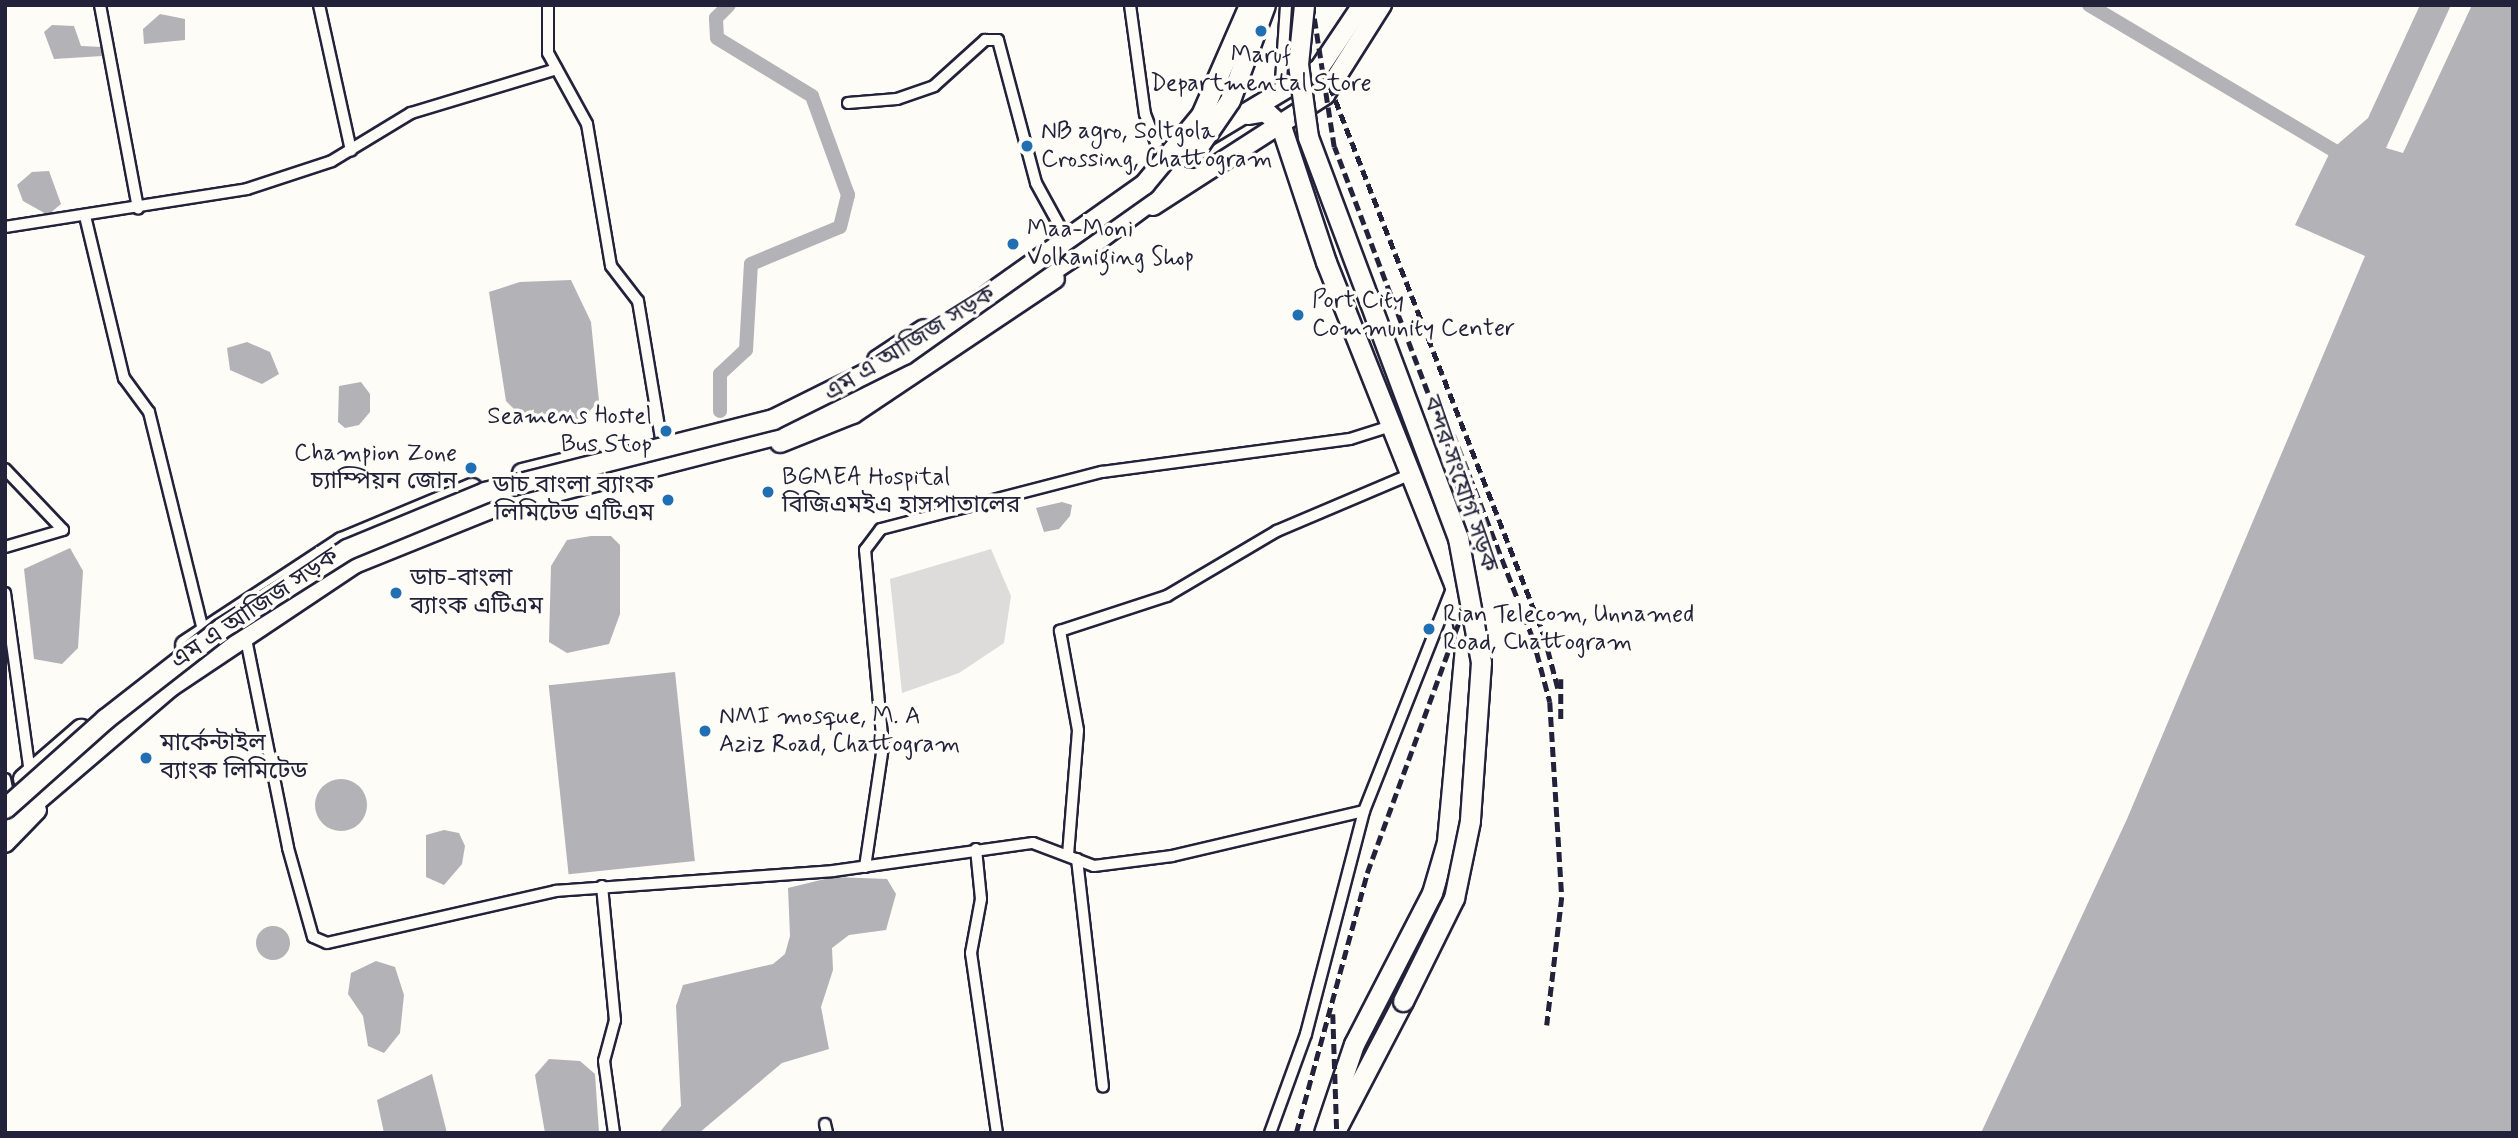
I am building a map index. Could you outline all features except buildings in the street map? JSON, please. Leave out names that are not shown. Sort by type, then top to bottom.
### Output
[{"type":"highway","points":[[6,794],[77,742],[220,629],[347,549],[485,492],[772,419],[904,354],[1144,184],[1201,115],[1249,5]]},
{"type":"highway","points":[[5,827],[180,679],[354,563],[490,508],[778,434],[848,406],[1094,242],[1155,197],[1191,157],[1230,100],[1265,5]]},
{"type":"highway","name":"বন্দর সংযোগ সড়ক","points":[[1304,5],[1298,64],[1308,137],[1458,538],[1481,662],[1471,821],[1454,898],[1404,1001],[1334,1133]]},
{"type":"highway","points":[[1247,114],[1265,111],[1281,126],[1409,475],[1454,583],[1466,636],[1447,842],[1432,894],[1354,1044],[1324,1133]]},
{"type":"main road","name":"এম এ আজিজ সড়ক","points":[[6,794],[203,630],[342,542],[411,510],[482,484],[770,412],[837,381],[1064,234],[1163,161],[1280,96],[1325,63],[1362,5]]},
{"type":"main road","name":"এম এ আজিজ সড়ক","points":[[5,843],[119,737],[246,639],[350,574],[450,529],[780,443],[853,414],[1162,199],[1281,126],[1331,89],[1382,5]]},
{"type":"street","points":[[100,5],[138,208]]},
{"type":"street","points":[[319,5],[351,151]]},
{"type":"street","points":[[548,5],[546,38],[556,69],[587,124],[615,276],[638,301],[661,439]]},
{"type":"street","points":[[1130,5],[1145,114],[1163,161]]},
{"type":"street","points":[[1280,96],[1286,5]]},
{"type":"street","points":[[848,103],[897,99],[934,86],[985,40],[998,40],[1036,183],[1064,234]]},
{"type":"street","points":[[5,227],[247,189],[351,151],[411,113],[556,69]]},
{"type":"street","points":[[85,216],[124,378],[149,412],[203,630]]},
{"type":"street","points":[[865,867],[883,724],[865,550],[881,529],[1102,472],[1350,439],[1391,426]]},
{"type":"street","points":[[5,470],[63,530],[5,547]]},
{"type":"street","points":[[1103,1087],[1072,857],[1078,730],[1060,631],[1167,596],[1277,531],[1409,475]]},
{"type":"street","points":[[1270,1133],[1306,1034],[1364,811],[1454,583]]},
{"type":"street","points":[[5,593],[30,773]]},
{"type":"street","points":[[246,639],[288,848],[319,942],[602,886],[865,867],[976,849],[1033,843],[1094,866],[1172,856],[1364,811]]},
{"type":"street","points":[[976,849],[981,899],[971,953],[997,1133]]},
{"type":"street","points":[[602,886],[615,1020],[604,1061],[614,1133]]},
{"type":"shaded area","points":[[2420,5],[2513,5],[2513,1133],[1981,1133],[2127,819],[2365,256],[2295,225],[2331,150],[2368,118]]},
{"type":"shaded area","points":[[160,14],[185,19],[185,40],[144,44],[143,29]]},
{"type":"shaded area","points":[[52,25],[74,26],[81,46],[102,47],[102,56],[54,59],[44,32]]},
{"type":"shaded area","points":[[49,171],[61,204],[48,215],[23,201],[17,185],[32,172]]},
{"type":"shaded area","points":[[571,280],[591,322],[599,401],[582,419],[522,417],[506,401],[489,292],[520,282]]},
{"type":"shaded area","points":[[247,342],[270,352],[279,374],[262,384],[230,370],[227,348]]},
{"type":"shaded area","points":[[361,382],[370,394],[370,412],[359,425],[345,428],[338,422],[339,386]]},
{"type":"shaded area","points":[[1062,502],[1072,505],[1070,516],[1059,529],[1044,532],[1036,508]]},
{"type":"shaded area","points":[[611,536],[620,545],[620,614],[609,644],[567,653],[549,642],[551,566],[567,540]]},
{"type":"shaded area","points":[[70,548],[83,571],[78,648],[62,664],[34,659],[24,569]]},
{"type":"shaded area","points":[[991,549],[1011,596],[1004,643],[959,673],[902,693],[890,579]]},
{"type":"shaded area","points":[[675,672],[695,861],[569,874],[549,685]]},
{"type":"shaded area","points":[[341,779],[351,781],[359,787],[365,795],[365,815],[359,823],[351,829],[341,831],[331,829],[323,823],[317,815],[315,805],[317,795],[323,787],[331,781]]},
{"type":"shaded area","points":[[444,830],[459,833],[465,846],[462,864],[444,885],[426,877],[426,835]]},
{"type":"shaded area","points":[[833,877],[887,879],[896,894],[886,930],[849,935],[832,948],[833,970],[821,1007],[829,1049],[782,1063],[699,1133],[659,1133],[681,1106],[676,1006],[683,985],[773,964],[785,954],[790,936],[788,888]]},
{"type":"shaded area","points":[[273,926],[285,931],[290,943],[285,955],[273,960],[261,955],[256,943],[261,931]]},
{"type":"shaded area","points":[[376,961],[395,967],[404,995],[400,1033],[384,1053],[368,1046],[363,1016],[348,994],[351,973]]},
{"type":"shaded area","points":[[549,1059],[580,1061],[595,1074],[599,1133],[545,1133],[535,1075]]},
{"type":"shaded area","points":[[432,1074],[447,1133],[384,1133],[377,1100]]},
{"type":"pier","points":[[2451,5],[2472,5],[2403,153],[2386,148]]},
{"type":"waterway","points":[[720,411],[720,374],[746,350],[751,264],[840,227],[848,195],[812,96],[717,38],[716,18],[729,5]]},
{"type":"waterway","points":[[2089,5],[2347,158]]},
{"type":"railway","points":[[1296,1133],[1367,873],[1461,616],[1459,494],[1449,449],[1334,147],[1312,5]]},
{"type":"railway","points":[[1330,86],[1544,635],[1558,688]]},
{"type":"railway","points":[[1453,433],[1533,638],[1550,702],[1562,897],[1547,1025]]},
{"type":"railway","points":[[1561,679],[1561,719]]},
{"type":"railway","points":[[1333,1014],[1337,1133]]},
{"type":"place","name":"Maruf Departmental Store","points":[[1261,31]]},
{"type":"place","name":"NB agro, Soltgola Crossing, Chattogram","points":[[1027,146]]},
{"type":"place","name":"Maa-Moni Volkaniging Shop","points":[[1013,244]]},
{"type":"place","name":"Port City Community Center","points":[[1298,315]]},
{"type":"place","name":"Seamens Hostel Bus Stop","points":[[666,431]]},
{"type":"place","name":"Champion Zone চ্যাম্পিয়ন জোন","points":[[471,468]]},
{"type":"place","name":"BGMEA Hospital বিজিএমইএ হাসপাতালের","points":[[768,492]]},
{"type":"place","name":"ডাচ বাংলা ব্যাংক লিমিটেড এটিএম","points":[[668,500]]},
{"type":"place","name":"ডাচ-বাংলা ব্যাংক এটিএম","points":[[396,593]]},
{"type":"place","name":"Rian Telecom, Unnamed Road, Chattogram","points":[[1429,629]]},
{"type":"place","name":"NMI mosque, M. A Aziz Road, Chattogram","points":[[705,731]]},
{"type":"place","name":"মার্কেন্টাইল ব্যাংক লিমিটেড","points":[[146,758]]}]
